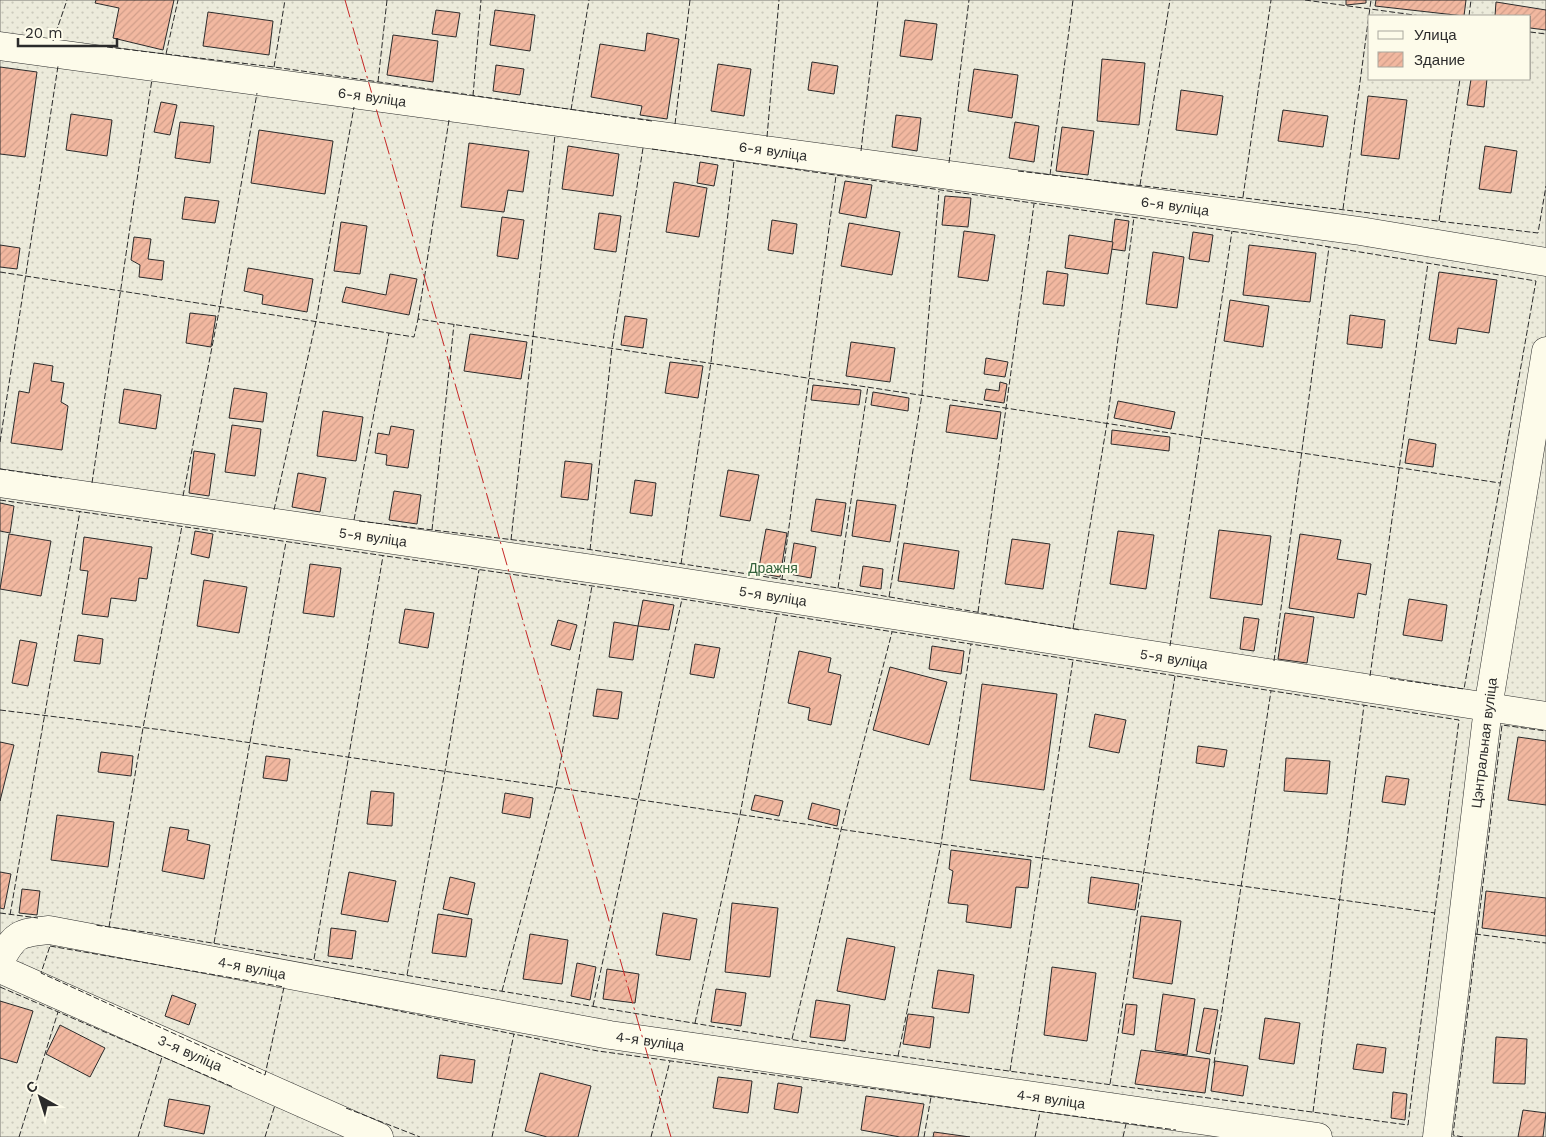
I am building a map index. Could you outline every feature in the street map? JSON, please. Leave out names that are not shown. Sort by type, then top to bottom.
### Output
[{"type":"street","name":"6-я вуліца","points":[[0,46],[1350,230],[1546,262]]},
{"type":"street","name":"Цэнтральная вуліца","points":[[1437,1137],[1488,708],[1546,351]]},
{"type":"street","name":"5-я вуліца","points":[[0,483],[626,573],[1546,716]]},
{"type":"street","name":"4-я вуліца","points":[[0,961],[12,940],[30,932],[49,930],[610,1036],[1318,1137]]},
{"type":"street","name":"3-я вуліца","points":[[0,969],[379,1137]]},
{"type":"green space","name":"Дражня","points":[[0,0],[1546,0],[1546,1137],[0,1137]]},
{"type":"building","points":[[96,0],[174,0],[163,50],[113,38],[119,8],[95,3]]},
{"type":"building","points":[[1346,0],[1366,0],[1366,3],[1346,5]]},
{"type":"building","points":[[1376,0],[1466,0],[1464,15],[1375,6]]},
{"type":"building","points":[[1496,2],[1546,10],[1546,30],[1531,28],[1531,15],[1495,15]]},
{"type":"building","points":[[436,10],[460,13],[456,37],[432,34]]},
{"type":"building","points":[[495,10],[535,15],[530,51],[490,45]]},
{"type":"building","points":[[208,12],[273,21],[269,55],[203,46]]},
{"type":"building","points":[[905,20],[937,24],[932,60],[900,56]]},
{"type":"building","points":[[647,33],[679,39],[667,119],[640,115],[642,106],[591,97],[600,44],[645,51]]},
{"type":"building","points":[[393,35],[438,41],[433,82],[387,75]]},
{"type":"building","points":[[1102,59],[1145,63],[1139,125],[1097,121]]},
{"type":"building","points":[[812,62],[838,66],[834,94],[808,90]]},
{"type":"building","points":[[718,64],[751,69],[744,116],[711,111]]},
{"type":"building","points":[[496,65],[524,69],[520,95],[493,91]]},
{"type":"building","points":[[0,67],[37,72],[25,157],[0,154]]},
{"type":"building","points":[[974,69],[1018,75],[1012,118],[968,111]]},
{"type":"building","points":[[1471,80],[1487,80],[1484,107],[1467,105]]},
{"type":"building","points":[[1181,90],[1223,96],[1217,135],[1176,130]]},
{"type":"building","points":[[1368,96],[1407,100],[1399,159],[1361,155]]},
{"type":"building","points":[[161,102],[177,105],[170,135],[154,132]]},
{"type":"building","points":[[1283,110],[1328,116],[1323,147],[1278,141]]},
{"type":"building","points":[[71,114],[112,120],[107,156],[66,150]]},
{"type":"building","points":[[896,115],[921,118],[917,151],[892,147]]},
{"type":"building","points":[[180,122],[214,126],[210,163],[175,158]]},
{"type":"building","points":[[1015,122],[1039,126],[1034,162],[1009,158]]},
{"type":"building","points":[[1062,127],[1094,131],[1088,175],[1056,171]]},
{"type":"building","points":[[259,130],[333,141],[325,194],[251,183]]},
{"type":"building","points":[[469,143],[529,151],[523,192],[508,190],[504,212],[461,207]]},
{"type":"building","points":[[568,146],[619,154],[613,196],[562,189]]},
{"type":"building","points":[[1485,146],[1517,151],[1511,193],[1479,189]]},
{"type":"building","points":[[700,162],[718,165],[714,186],[697,183]]},
{"type":"building","points":[[845,181],[872,185],[866,218],[839,213]]},
{"type":"building","points":[[674,182],[707,188],[699,237],[666,232]]},
{"type":"building","points":[[945,196],[971,198],[968,227],[942,225]]},
{"type":"building","points":[[185,197],[219,201],[215,223],[182,219]]},
{"type":"building","points":[[599,213],[621,216],[616,252],[594,249]]},
{"type":"building","points":[[502,217],[524,220],[518,259],[497,256]]},
{"type":"building","points":[[1115,219],[1129,221],[1125,251],[1111,249]]},
{"type":"building","points":[[772,220],[797,224],[793,254],[768,250]]},
{"type":"building","points":[[341,222],[367,226],[360,274],[334,271]]},
{"type":"building","points":[[849,223],[900,232],[892,275],[841,266]]},
{"type":"building","points":[[964,231],[995,235],[988,281],[958,277]]},
{"type":"building","points":[[1193,232],[1213,235],[1209,262],[1189,259]]},
{"type":"building","points":[[1069,235],[1113,242],[1108,274],[1065,268]]},
{"type":"building","points":[[134,237],[151,239],[148,259],[164,261],[162,280],[139,277],[140,265],[131,260]]},
{"type":"building","points":[[0,245],[20,248],[17,269],[0,267]]},
{"type":"building","points":[[1249,245],[1316,253],[1310,302],[1243,295]]},
{"type":"building","points":[[1153,252],[1184,257],[1177,308],[1146,304]]},
{"type":"building","points":[[248,268],[313,279],[307,312],[262,304],[263,295],[244,291]]},
{"type":"building","points":[[1047,271],[1068,274],[1064,306],[1043,304]]},
{"type":"building","points":[[1439,272],[1497,280],[1489,333],[1458,328],[1456,344],[1429,340]]},
{"type":"building","points":[[390,274],[417,279],[409,315],[342,302],[346,287],[386,295]]},
{"type":"building","points":[[1230,300],[1269,306],[1263,347],[1224,341]]},
{"type":"building","points":[[190,313],[216,316],[211,347],[186,343]]},
{"type":"building","points":[[1350,315],[1385,320],[1382,348],[1347,344]]},
{"type":"building","points":[[625,316],[647,319],[643,348],[621,345]]},
{"type":"building","points":[[470,334],[527,342],[521,379],[464,371]]},
{"type":"building","points":[[851,342],[895,348],[890,382],[846,376]]},
{"type":"building","points":[[986,358],[1008,362],[1005,377],[984,374]]},
{"type":"building","points":[[670,362],[703,366],[698,398],[665,393]]},
{"type":"building","points":[[34,363],[53,366],[51,381],[64,383],[61,402],[68,406],[62,450],[11,443],[19,391],[29,393]]},
{"type":"building","points":[[1000,382],[1007,384],[1004,403],[984,400],[986,389],[999,391]]},
{"type":"building","points":[[813,385],[861,390],[859,405],[811,400]]},
{"type":"building","points":[[234,388],[267,393],[263,422],[229,418]]},
{"type":"building","points":[[124,389],[161,395],[156,429],[119,423]]},
{"type":"building","points":[[873,392],[909,398],[908,411],[871,405]]},
{"type":"building","points":[[1118,401],[1175,412],[1171,429],[1114,418]]},
{"type":"building","points":[[950,405],[1001,412],[997,439],[946,432]]},
{"type":"building","points":[[323,411],[363,417],[356,461],[317,456]]},
{"type":"building","points":[[232,425],[261,429],[255,476],[225,472]]},
{"type":"building","points":[[391,426],[414,430],[408,468],[386,465],[387,455],[375,453],[378,433],[389,435]]},
{"type":"building","points":[[1112,430],[1170,437],[1169,451],[1111,444]]},
{"type":"building","points":[[1409,439],[1436,444],[1433,467],[1405,463]]},
{"type":"building","points":[[194,451],[215,454],[209,496],[189,493]]},
{"type":"building","points":[[565,461],[592,464],[588,500],[561,497]]},
{"type":"building","points":[[728,470],[759,475],[750,521],[720,516]]},
{"type":"building","points":[[298,473],[326,478],[320,512],[292,507]]},
{"type":"building","points":[[635,480],[656,483],[652,516],[630,513]]},
{"type":"building","points":[[394,491],[421,495],[417,524],[389,520]]},
{"type":"building","points":[[816,499],[846,503],[841,536],[811,531]]},
{"type":"building","points":[[857,500],[896,505],[890,542],[852,536]]},
{"type":"building","points":[[0,503],[14,506],[10,533],[0,531]]},
{"type":"building","points":[[766,529],[787,533],[780,577],[758,573]]},
{"type":"building","points":[[1219,530],[1271,536],[1262,605],[1210,598]]},
{"type":"building","points":[[195,531],[213,534],[209,558],[191,554]]},
{"type":"building","points":[[1118,531],[1154,535],[1146,589],[1110,584]]},
{"type":"building","points":[[9,534],[51,541],[41,596],[0,589]]},
{"type":"building","points":[[1300,534],[1341,540],[1337,559],[1371,564],[1366,595],[1358,593],[1354,618],[1289,608]]},
{"type":"building","points":[[84,537],[152,547],[147,579],[139,578],[136,601],[111,598],[108,617],[82,614],[88,571],[80,570]]},
{"type":"building","points":[[1012,539],[1050,544],[1043,589],[1005,584]]},
{"type":"building","points":[[794,543],[816,547],[811,578],[789,574]]},
{"type":"building","points":[[904,543],[959,551],[954,589],[898,581]]},
{"type":"building","points":[[310,564],[341,568],[334,617],[303,613]]},
{"type":"building","points":[[863,566],[883,569],[881,589],[860,586]]},
{"type":"building","points":[[204,580],[247,587],[239,633],[197,626]]},
{"type":"building","points":[[1409,599],[1447,605],[1442,641],[1403,635]]},
{"type":"building","points":[[643,600],[674,605],[669,630],[638,626]]},
{"type":"building","points":[[405,609],[434,613],[428,648],[399,643]]},
{"type":"building","points":[[1285,613],[1314,617],[1307,663],[1278,659]]},
{"type":"building","points":[[1244,617],[1259,619],[1254,651],[1240,649]]},
{"type":"building","points":[[558,620],[577,625],[570,650],[551,645]]},
{"type":"building","points":[[614,622],[638,626],[633,660],[609,657]]},
{"type":"building","points":[[78,635],[103,639],[100,664],[74,661]]},
{"type":"building","points":[[20,640],[37,643],[28,686],[12,683]]},
{"type":"building","points":[[695,644],[720,648],[714,678],[690,674]]},
{"type":"building","points":[[932,646],[964,651],[961,674],[929,669]]},
{"type":"building","points":[[799,651],[831,658],[828,672],[841,675],[831,725],[808,720],[810,708],[788,703]]},
{"type":"building","points":[[890,667],[947,682],[929,745],[873,730]]},
{"type":"building","points":[[982,684],[1057,694],[1044,790],[970,780]]},
{"type":"building","points":[[597,689],[622,692],[618,719],[593,716]]},
{"type":"building","points":[[1095,714],[1126,720],[1119,753],[1089,747]]},
{"type":"building","points":[[1518,737],[1546,741],[1546,805],[1508,800]]},
{"type":"building","points":[[0,742],[14,745],[0,801]]},
{"type":"building","points":[[1198,746],[1227,750],[1224,767],[1196,763]]},
{"type":"building","points":[[101,752],[133,756],[131,776],[98,772]]},
{"type":"building","points":[[266,756],[290,759],[287,781],[263,778]]},
{"type":"building","points":[[1286,758],[1330,761],[1327,794],[1284,791]]},
{"type":"building","points":[[1386,776],[1409,779],[1405,805],[1382,802]]},
{"type":"building","points":[[371,791],[394,793],[392,826],[367,824]]},
{"type":"building","points":[[505,793],[533,798],[530,818],[502,813]]},
{"type":"building","points":[[755,795],[783,801],[779,816],[751,810]]},
{"type":"building","points":[[812,803],[840,810],[837,826],[808,819]]},
{"type":"building","points":[[57,815],[114,822],[108,867],[51,860]]},
{"type":"building","points":[[170,827],[189,830],[187,840],[210,845],[204,879],[162,871]]},
{"type":"building","points":[[951,850],[1031,860],[1028,888],[1016,887],[1011,928],[966,922],[968,905],[948,903],[953,871],[949,869]]},
{"type":"building","points":[[0,872],[11,874],[4,909],[0,908]]},
{"type":"building","points":[[349,872],[396,881],[388,922],[341,914]]},
{"type":"building","points":[[450,877],[475,883],[468,915],[443,909]]},
{"type":"building","points":[[1091,877],[1139,884],[1135,910],[1088,903]]},
{"type":"building","points":[[22,889],[40,891],[37,915],[19,913]]},
{"type":"building","points":[[1486,891],[1546,898],[1546,936],[1482,928]]},
{"type":"building","points":[[732,903],[778,908],[770,977],[725,972]]},
{"type":"building","points":[[663,913],[697,919],[690,960],[656,955]]},
{"type":"building","points":[[438,914],[472,919],[466,957],[432,953]]},
{"type":"building","points":[[1141,916],[1181,921],[1172,984],[1133,978]]},
{"type":"building","points":[[331,928],[356,931],[352,959],[328,956]]},
{"type":"building","points":[[530,934],[568,940],[562,984],[523,979]]},
{"type":"building","points":[[847,938],[895,947],[885,1000],[837,991]]},
{"type":"building","points":[[577,963],[596,967],[590,1000],[571,996]]},
{"type":"building","points":[[1052,967],[1096,973],[1087,1041],[1044,1035]]},
{"type":"building","points":[[607,969],[639,974],[635,1003],[603,999]]},
{"type":"building","points":[[938,970],[974,975],[969,1013],[932,1008]]},
{"type":"building","points":[[716,989],[746,993],[741,1026],[711,1022]]},
{"type":"building","points":[[1163,994],[1195,999],[1187,1055],[1155,1050]]},
{"type":"building","points":[[172,995],[196,1004],[189,1025],[165,1016]]},
{"type":"building","points":[[816,1000],[850,1005],[845,1041],[810,1037]]},
{"type":"building","points":[[0,1001],[33,1011],[17,1063],[0,1058]]},
{"type":"building","points":[[1126,1004],[1137,1005],[1134,1035],[1122,1033]]},
{"type":"building","points":[[1204,1008],[1218,1010],[1210,1054],[1196,1051]]},
{"type":"building","points":[[908,1014],[934,1017],[930,1048],[903,1044]]},
{"type":"building","points":[[1265,1018],[1300,1023],[1294,1064],[1259,1059]]},
{"type":"building","points":[[60,1025],[105,1048],[90,1077],[46,1054]]},
{"type":"building","points":[[1496,1037],[1527,1039],[1525,1084],[1493,1083]]},
{"type":"building","points":[[1357,1044],[1386,1048],[1383,1073],[1353,1069]]},
{"type":"building","points":[[1141,1050],[1210,1059],[1205,1093],[1135,1084]]},
{"type":"building","points":[[440,1055],[475,1060],[472,1083],[437,1078]]},
{"type":"building","points":[[1215,1061],[1248,1066],[1243,1096],[1211,1091]]},
{"type":"building","points":[[540,1073],[591,1086],[578,1137],[547,1137],[525,1131]]},
{"type":"building","points":[[718,1077],[752,1081],[748,1113],[713,1108]]},
{"type":"building","points":[[778,1083],[802,1087],[798,1113],[774,1109]]},
{"type":"building","points":[[1393,1092],[1407,1094],[1405,1120],[1391,1118]]},
{"type":"building","points":[[866,1096],[924,1104],[918,1137],[900,1137],[861,1130]]},
{"type":"building","points":[[169,1099],[210,1106],[204,1134],[164,1126]]},
{"type":"building","points":[[1523,1110],[1546,1113],[1543,1137],[1518,1137]]},
{"type":"building","points":[[934,1132],[970,1137],[933,1137]]},
{"type":"fence","points":[[53,41],[67,0]]},
{"type":"fence","points":[[166,54],[178,0]]},
{"type":"fence","points":[[274,67],[285,0]]},
{"type":"fence","points":[[378,82],[387,0]]},
{"type":"fence","points":[[473,96],[481,0]]},
{"type":"fence","points":[[571,110],[589,0]]},
{"type":"fence","points":[[675,124],[690,0]]},
{"type":"fence","points":[[767,137],[779,0]]},
{"type":"fence","points":[[861,151],[878,0]]},
{"type":"fence","points":[[949,163],[969,0]]},
{"type":"fence","points":[[1050,175],[1073,0]]},
{"type":"fence","points":[[1140,185],[1170,0]]},
{"type":"fence","points":[[1243,197],[1271,0]]},
{"type":"fence","points":[[1305,0],[1414,15]]},
{"type":"fence","points":[[1369,15],[1371,0]]},
{"type":"fence","points":[[1469,15],[1471,0]]},
{"type":"fence","points":[[1343,209],[1368,22]]},
{"type":"fence","points":[[1531,32],[1546,34]]},
{"type":"fence","points":[[107,47],[274,67],[652,121]]},
{"type":"fence","points":[[0,442],[58,66]]},
{"type":"fence","points":[[92,483],[152,79]]},
{"type":"fence","points":[[1439,221],[1460,80]]},
{"type":"fence","points":[[183,496],[220,306],[257,93]]},
{"type":"fence","points":[[274,510],[316,321],[354,107]]},
{"type":"fence","points":[[418,319],[449,120]]},
{"type":"fence","points":[[511,540],[555,135]]},
{"type":"fence","points":[[590,550],[612,347],[643,148]]},
{"type":"fence","points":[[652,149],[1251,234],[1536,281],[1464,689],[1387,678]]},
{"type":"fence","points":[[681,564],[711,362],[734,161]]},
{"type":"fence","points":[[1018,171],[1538,233],[1546,186]]},
{"type":"fence","points":[[782,579],[836,176]]},
{"type":"fence","points":[[889,597],[922,395],[939,191]]},
{"type":"fence","points":[[978,612],[1034,204]]},
{"type":"fence","points":[[1073,629],[1107,423],[1134,217]]},
{"type":"fence","points":[[1170,646],[1232,231]]},
{"type":"fence","points":[[1274,661],[1329,247]]},
{"type":"fence","points":[[1370,676],[1428,263]]},
{"type":"fence","points":[[0,272],[414,337],[418,319],[1500,483]]},
{"type":"fence","points":[[432,530],[454,324]]},
{"type":"fence","points":[[354,520],[389,333]]},
{"type":"fence","points":[[838,588],[868,386]]},
{"type":"fence","points":[[0,469],[62,478]]},
{"type":"fence","points":[[0,500],[682,599],[1459,720],[1408,1125],[861,1051],[95,925]]},
{"type":"fence","points":[[10,915],[80,511]]},
{"type":"fence","points":[[359,521],[580,548],[838,588],[1080,630]]},
{"type":"fence","points":[[109,927],[143,728],[182,526]]},
{"type":"fence","points":[[214,943],[286,542]]},
{"type":"fence","points":[[314,959],[383,556]]},
{"type":"fence","points":[[407,975],[445,771],[479,570]]},
{"type":"fence","points":[[502,991],[556,787],[592,586]]},
{"type":"fence","points":[[593,1006],[682,599]]},
{"type":"fence","points":[[695,1023],[740,815],[777,614]]},
{"type":"fence","points":[[792,1039],[841,830],[892,632]]},
{"type":"fence","points":[[898,1056],[941,844],[971,644]]},
{"type":"fence","points":[[1010,1071],[1073,660]]},
{"type":"fence","points":[[1110,1084],[1175,676]]},
{"type":"fence","points":[[1214,1063],[1271,691]]},
{"type":"fence","points":[[1313,1112],[1364,705]]},
{"type":"fence","points":[[0,710],[163,730],[941,844],[1435,913]]},
{"type":"fence","points":[[1463,1137],[1453,1135],[1502,725],[1546,731]]},
{"type":"fence","points":[[0,913],[38,918]]},
{"type":"fence","points":[[1475,934],[1546,943]]},
{"type":"fence","points":[[50,946],[284,987],[265,1075],[41,973],[50,946]]},
{"type":"fence","points":[[0,987],[233,1087]]},
{"type":"fence","points":[[334,998],[598,1051],[1176,1130]]},
{"type":"fence","points":[[19,1137],[58,1012]]},
{"type":"fence","points":[[492,1137],[514,1034]]},
{"type":"fence","points":[[138,1137],[162,1057]]},
{"type":"fence","points":[[651,1137],[670,1061]]},
{"type":"fence","points":[[924,1137],[931,1097]]},
{"type":"fence","points":[[265,1137],[275,1105]]},
{"type":"fence","points":[[346,1108],[420,1137]]},
{"type":"fence","points":[[1035,1137],[1040,1112]]},
{"type":"fence","points":[[1123,1137],[1126,1124]]},
{"type":"power","points":[[345,0],[671,1137]]}]
